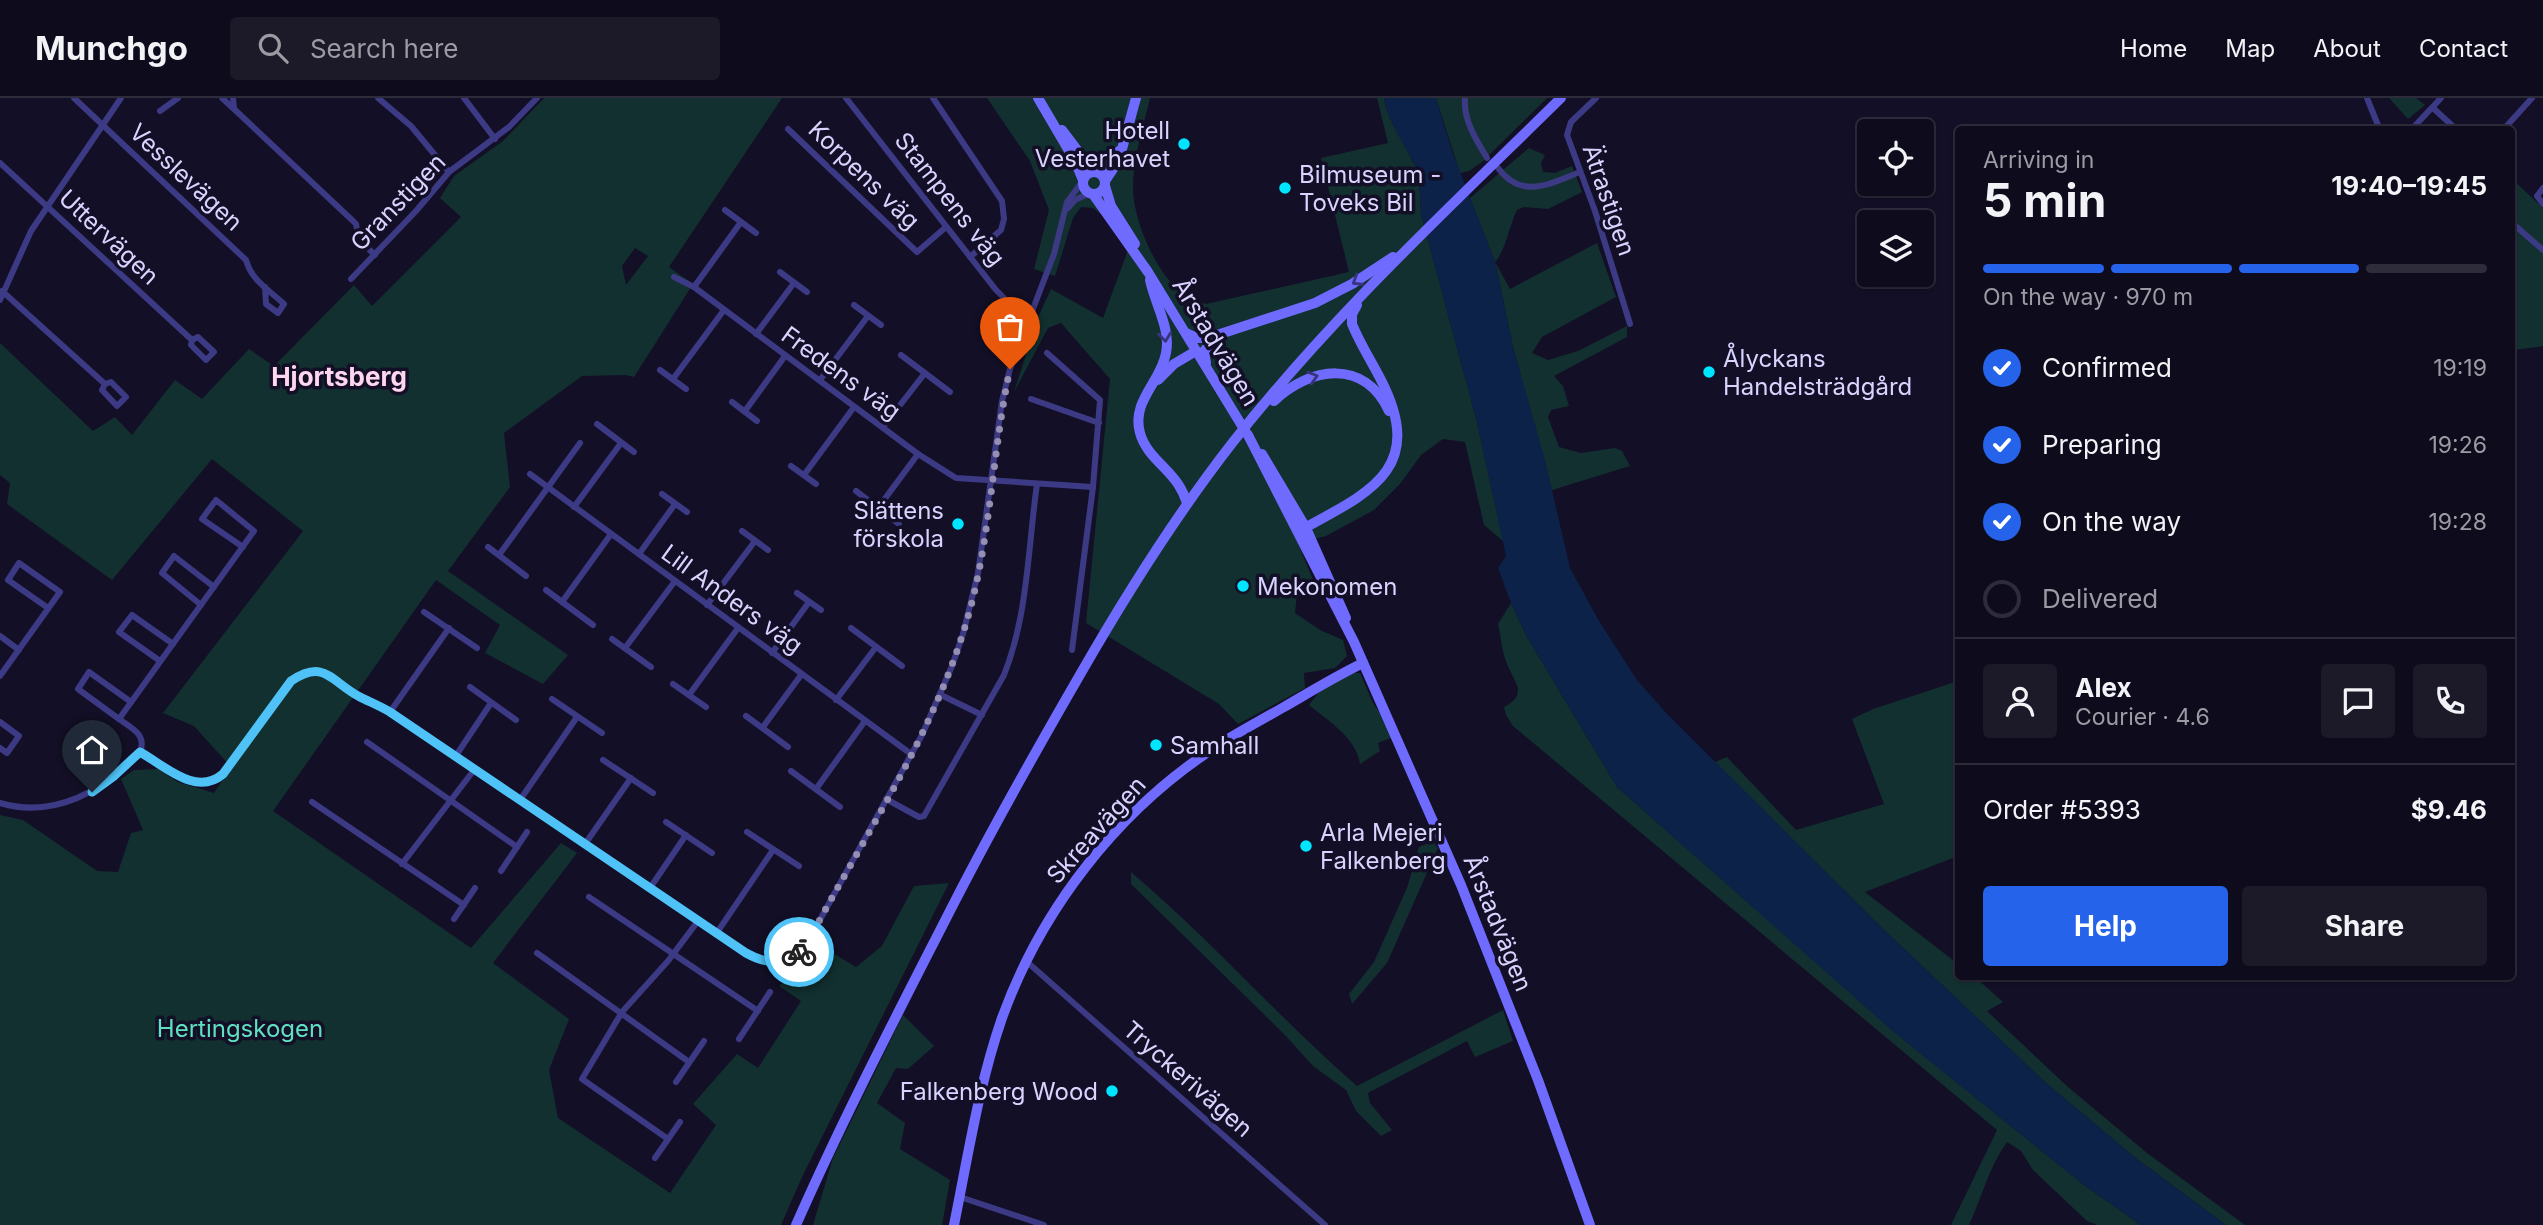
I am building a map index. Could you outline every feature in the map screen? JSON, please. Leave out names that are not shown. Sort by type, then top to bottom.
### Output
[{"type":"main road","points":[[1039,98],[1095,171],[1100,173],[1105,183]]},
{"type":"main road","points":[[1039,98],[1075,161],[1084,189],[1091,194],[1100,192],[1116,167],[1136,98]]},
{"type":"main road","points":[[796,1225],[910,989],[1007,800],[1122,603],[1188,503],[1293,369],[1416,240],[1562,98]]},
{"type":"main road","points":[[1082,181],[1086,174],[1106,166],[1121,148]]},
{"type":"main road","name":"Årstadvägen","points":[[1105,183],[1111,206],[1148,272],[1210,375],[1271,467],[1334,587],[1354,642],[1461,885],[1538,1080],[1590,1225]]},
{"type":"main road","name":"Årstadvägen","points":[[1091,194],[1148,272]]},
{"type":"main road","points":[[1185,333],[1202,338],[1290,312],[1335,293],[1373,271],[1416,240]]},
{"type":"main road","points":[[1148,272],[1167,346],[1166,356],[1140,405],[1140,434],[1147,450],[1177,482],[1188,503]]},
{"type":"main road","points":[[1302,530],[1358,499],[1378,483],[1390,467],[1398,443],[1393,406],[1352,324],[1354,309],[1370,288]]},
{"type":"main road","points":[[1210,375],[1204,360],[1204,351],[1225,332]]},
{"type":"main road","points":[[1153,383],[1174,364],[1196,351]]},
{"type":"main road","points":[[1256,414],[1302,379],[1321,373],[1332,373],[1352,377],[1368,385],[1382,399],[1396,426]]},
{"type":"main road","name":"Årstadvägen","points":[[1302,530],[1334,606],[1354,642]]},
{"type":"main road","points":[[1334,606],[1352,652],[1352,660],[1346,670]]},
{"type":"main road","name":"Skreavägen","points":[[954,1225],[993,1048],[1010,997],[1026,961],[1056,908],[1079,876],[1125,822],[1165,784],[1211,750],[1346,670],[1363,663]]},
{"type":"street","name":"Vesslevägen","points":[[74,98],[246,260],[250,274],[265,287]]},
{"type":"street","points":[[105,384],[1,294],[20,250],[47,205],[121,98]]},
{"type":"street","points":[[160,111],[178,98]]},
{"type":"street","points":[[222,98],[356,224],[359,240],[375,255]]},
{"type":"street","points":[[233,98],[234,109]]},
{"type":"street","points":[[378,98],[411,126],[449,172]]},
{"type":"street","points":[[464,98],[495,139]]},
{"type":"street","name":"Granstigen","points":[[351,279],[449,172],[495,139],[537,98]]},
{"type":"street","name":"Stampens väg","points":[[846,98],[1008,304],[1017,311],[1030,315]]},
{"type":"street","points":[[933,98],[995,189],[1004,209],[1001,230],[970,257]]},
{"type":"street","points":[[1465,98],[1469,123],[1487,158]]},
{"type":"street","name":"Ätrastigen","points":[[1596,98],[1568,125],[1567,135],[1595,211],[1630,324]]},
{"type":"street","points":[[2367,98],[2378,126]]},
{"type":"street","points":[[2414,126],[2441,98]]},
{"type":"street","points":[[2506,126],[2532,98]]},
{"type":"street","points":[[2433,108],[2453,126]]},
{"type":"street","name":"Korpens väg","points":[[788,129],[917,252],[946,227]]},
{"type":"street","name":"Uttervägen","points":[[0,163],[192,340]]},
{"type":"street","points":[[1498,168],[1508,180],[1522,187],[1544,186],[1580,172]]},
{"type":"street","points":[[140,752],[190,782],[203,784],[214,781],[223,774],[291,681],[310,671],[326,673],[361,698],[370,700],[390,712],[759,961],[771,963],[794,957],[811,936],[941,695],[963,634],[975,586],[1002,401],[1010,369],[1054,254],[1071,194],[1082,181]]},
{"type":"street","points":[[2543,188],[2537,196],[2543,204]]},
{"type":"street","points":[[1066,209],[1075,200],[1091,194]]},
{"type":"street","points":[[725,210],[756,233]]},
{"type":"street","points":[[694,288],[741,222]]},
{"type":"street","points":[[2515,226],[2543,250]]},
{"type":"street","points":[[780,272],[807,292]]},
{"type":"street","name":"Fredens väg","points":[[674,277],[694,288],[918,454],[956,478],[1093,486]]},
{"type":"street","points":[[756,334],[794,283]]},
{"type":"street","points":[[854,305],[881,325]]},
{"type":"street","points":[[673,379],[724,310]]},
{"type":"street","points":[[820,380],[868,316]]},
{"type":"street","points":[[1048,353],[1100,400],[1093,486],[1072,650]]},
{"type":"street","points":[[901,355],[950,392]]},
{"type":"street","points":[[745,411],[785,356]]},
{"type":"street","points":[[660,370],[686,389]]},
{"type":"street","points":[[883,427],[925,373]]},
{"type":"street","points":[[1031,399],[1098,423]]},
{"type":"street","points":[[732,402],[757,421]]},
{"type":"street","points":[[804,475],[854,407]]},
{"type":"street","points":[[597,424],[634,452]]},
{"type":"street","points":[[499,555],[580,443]]},
{"type":"street","points":[[574,507],[621,443]]},
{"type":"street","points":[[878,508],[918,454]]},
{"type":"street","points":[[792,466],[816,484]]},
{"type":"street","name":"Lill Anders väg","points":[[530,474],[911,754]]},
{"type":"street","points":[[886,799],[919,817],[925,816],[1004,675],[1017,638],[1037,484]]},
{"type":"street","points":[[856,491],[900,524]]},
{"type":"street","points":[[662,494],[687,512]]},
{"type":"street","points":[[119,719],[160,661],[173,644],[243,547],[254,531],[216,500],[202,519],[243,547]]},
{"type":"street","points":[[639,554],[675,504]]},
{"type":"street","points":[[742,531],[768,550]]},
{"type":"street","points":[[562,602],[611,534]]},
{"type":"street","points":[[707,605],[755,541]]},
{"type":"street","points":[[488,547],[526,576]]},
{"type":"street","points":[[201,605],[162,573],[174,556],[214,587]]},
{"type":"street","points":[[0,676],[60,592],[19,564],[8,580],[48,608]]},
{"type":"street","points":[[625,648],[675,581]]},
{"type":"street","points":[[546,590],[593,625]]},
{"type":"street","points":[[797,593],[821,610]]},
{"type":"street","points":[[772,653],[809,602]]},
{"type":"street","points":[[424,611],[477,648]]},
{"type":"street","points":[[160,661],[119,632],[132,615],[173,644]]},
{"type":"street","points":[[390,712],[449,628]]},
{"type":"street","points":[[689,695],[738,628]]},
{"type":"street","points":[[851,628],[902,666]]},
{"type":"street","points":[[0,636],[19,650]]},
{"type":"street","points":[[612,639],[651,667]]},
{"type":"street","points":[[836,700],[876,647]]},
{"type":"street","points":[[0,661],[7,666]]},
{"type":"street","points":[[0,803],[35,808],[71,802],[103,784],[140,752],[143,745],[140,734],[78,689],[89,672],[131,702]]},
{"type":"street","points":[[763,727],[801,675]]},
{"type":"street","points":[[673,684],[706,707]]},
{"type":"street","points":[[470,687],[516,720]]},
{"type":"street","points":[[941,695],[982,715]]},
{"type":"street","points":[[552,699],[602,733]]},
{"type":"street","points":[[456,757],[491,703]]},
{"type":"street","points":[[746,716],[788,747]]},
{"type":"street","points":[[520,800],[577,717]]},
{"type":"street","points":[[816,789],[865,721]]},
{"type":"street","points":[[0,722],[19,736],[7,753],[0,748]]},
{"type":"street","points":[[367,742],[517,847]]},
{"type":"street","points":[[603,760],[653,793]]},
{"type":"street","points":[[402,864],[474,769]]},
{"type":"street","points":[[791,771],[840,807]]},
{"type":"street","points":[[585,844],[631,778]]},
{"type":"street","points":[[312,802],[464,905]]},
{"type":"street","points":[[666,822],[712,853]]},
{"type":"street","points":[[501,871],[527,832]]},
{"type":"street","points":[[747,832],[799,866]]},
{"type":"street","points":[[650,888],[686,835]]},
{"type":"street","points":[[716,934],[774,850]]},
{"type":"street","points":[[454,919],[475,888]]},
{"type":"street","points":[[590,897],[758,1010]]},
{"type":"street","points":[[668,1139],[582,1079],[622,1012],[698,921]]},
{"type":"street","points":[[537,953],[690,1062]]},
{"type":"street","name":"Tryckerivägen","points":[[1026,961],[1325,1225]]},
{"type":"street","points":[[739,1039],[770,992]]},
{"type":"street","points":[[676,1082],[704,1041]]},
{"type":"street","points":[[655,1158],[680,1122]]},
{"type":"street","points":[[960,1197],[1044,1225]]},
{"type":"green space","name":"Hertingskogen","points":[[544,98],[782,98],[669,267],[693,284],[634,377],[582,376],[504,433],[510,487],[448,571],[568,655],[543,684],[485,653],[500,625],[436,580],[273,811],[471,948],[561,843],[577,853],[493,963],[569,1019],[549,1070],[558,1118],[670,1193],[716,1125],[693,1104],[737,1054],[758,1068],[801,1001],[779,986],[821,946],[856,967],[882,946],[914,886],[949,883],[803,1175],[781,1225],[0,1225],[0,815],[23,820],[97,871],[118,872],[131,833],[143,830],[121,779],[134,770],[158,769],[178,782],[214,793],[231,767],[194,726],[163,713],[303,531],[212,459],[112,580],[7,504],[10,483],[0,475],[0,343],[93,431],[115,417],[132,435],[175,380],[202,399],[249,349],[274,366],[354,285],[372,306],[461,217],[440,198],[454,176],[503,141]],"holes":[[[635,248],[648,256],[626,285],[622,266]]]},
{"type":"green space","points":[[987,98],[1150,98],[1133,176],[1137,217],[1149,248],[1166,276],[1186,297],[1206,304],[1349,272],[1321,158],[1388,143],[1377,98],[1384,98],[1389,116],[1416,170],[1421,214],[1477,422],[1503,541],[1484,525],[1465,442],[1443,439],[1421,455],[1400,484],[1374,510],[1326,536],[1298,543],[1313,580],[1297,594],[1295,613],[1320,630],[1343,640],[1347,656],[1335,668],[1304,673],[1305,688],[1238,724],[1219,704],[1086,623],[1110,379],[1061,323],[1048,328],[1014,392],[1038,317],[1051,289],[1103,318],[1128,250],[1102,215],[1093,208],[1081,207],[1073,218],[1055,276],[1034,269],[1049,210],[1030,161]]},
{"type":"green space","points":[[1436,98],[1547,98],[1482,162],[1469,171],[1460,173]]},
{"type":"green space","points":[[2389,98],[2416,98],[2425,105],[2408,119]]},
{"type":"green space","points":[[1529,148],[1545,155],[1541,163],[1543,172],[1555,173],[1572,166],[1582,192],[1548,209],[1524,207],[1517,210],[1502,251],[1495,262],[1470,198]]},
{"type":"green space","points":[[2515,182],[2543,208],[2543,346],[2515,350]]},
{"type":"green space","points":[[1597,243],[1616,297],[1542,337],[1532,353],[1548,360],[1578,351],[1627,326],[1627,337],[1554,376],[1563,386],[1569,406],[1551,410],[1548,417],[1559,447],[1581,453],[1615,448],[1622,451],[1630,466],[1552,490],[1513,347],[1495,262],[1510,289]]},
{"type":"green space","points":[[1511,603],[1527,637],[1617,787],[1897,1034],[2084,1185],[2141,1225],[2097,1225],[2087,1221],[2033,1170],[2021,1151],[2007,1142],[1990,1172],[1969,1225],[1951,1225],[1997,1130],[1513,726],[1504,707],[1516,697],[1518,687],[1505,659],[1498,624]]},
{"type":"green space","points":[[1352,673],[1360,673],[1373,703],[1393,737],[1378,743],[1380,751],[1360,764],[1347,738],[1309,705],[1319,692]]},
{"type":"green space","points":[[1955,682],[1955,857],[1865,892],[1955,962],[1955,980],[1978,980],[2003,1002],[1987,1011],[2068,1087],[2147,1153],[2245,1225],[2226,1225],[2138,1160],[2046,1083],[1883,929],[1715,762],[1727,757],[1796,830],[1884,804],[1852,719],[1873,709]]},
{"type":"green space","points":[[1433,841],[1438,848],[1387,963],[1352,1004],[1349,994],[1374,962],[1407,888],[1419,847]]},
{"type":"green space","points":[[1131,872],[1189,924],[1357,1086],[1503,1010],[1513,1041],[1475,1057],[1467,1041],[1368,1093],[1370,1103],[1392,1130],[1381,1136],[1356,1111],[1346,1090],[1313,1066],[1284,1034],[1131,884]]},
{"type":"green space","points":[[903,1015],[934,1046],[908,1069],[896,1068],[877,1103],[905,1123],[900,1149],[950,1180],[942,1225],[813,1225],[833,1158]]},
{"type":"water","points":[[1384,98],[1436,98],[1452,151],[1495,262],[1513,347],[1545,460],[1570,568],[1599,621],[1637,680],[1668,715],[1883,929],[2046,1083],[2138,1160],[2226,1225],[2141,1225],[2084,1185],[1896,1034],[1617,787],[1527,637],[1498,568],[1506,556],[1477,422],[1421,214],[1416,170],[1389,116]]},
{"type":"way so far","points":[[799,952],[811,936],[922,735],[952,666],[963,634],[983,550],[1002,401],[1010,369]]},
{"type":"place","name":"Hotell Vesterhavet","points":[[1184,144]]},
{"type":"place","name":"Bilmuseum - Toveks Bil","points":[[1285,188]]},
{"type":"place","name":"Ålyckans Handelsträdgård","points":[[1709,372]]},
{"type":"place","name":"Slättens förskola","points":[[958,524]]},
{"type":"place","name":"Mekonomen","points":[[1243,586]]},
{"type":"place","name":"Samhall","points":[[1156,745]]},
{"type":"place","name":"Arla Mejeri Falkenberg","points":[[1306,846]]},
{"type":"place","name":"Falkenberg Wood","points":[[1112,1091]]},
{"type":"district","name":"Hjortsberg","points":[[339,376]]},
{"type":"route","points":[[92,792],[140,752],[190,782],[203,784],[214,781],[223,774],[291,681],[305,672],[320,671],[361,698],[370,700],[390,712],[759,961],[783,961],[799,952]]}]
